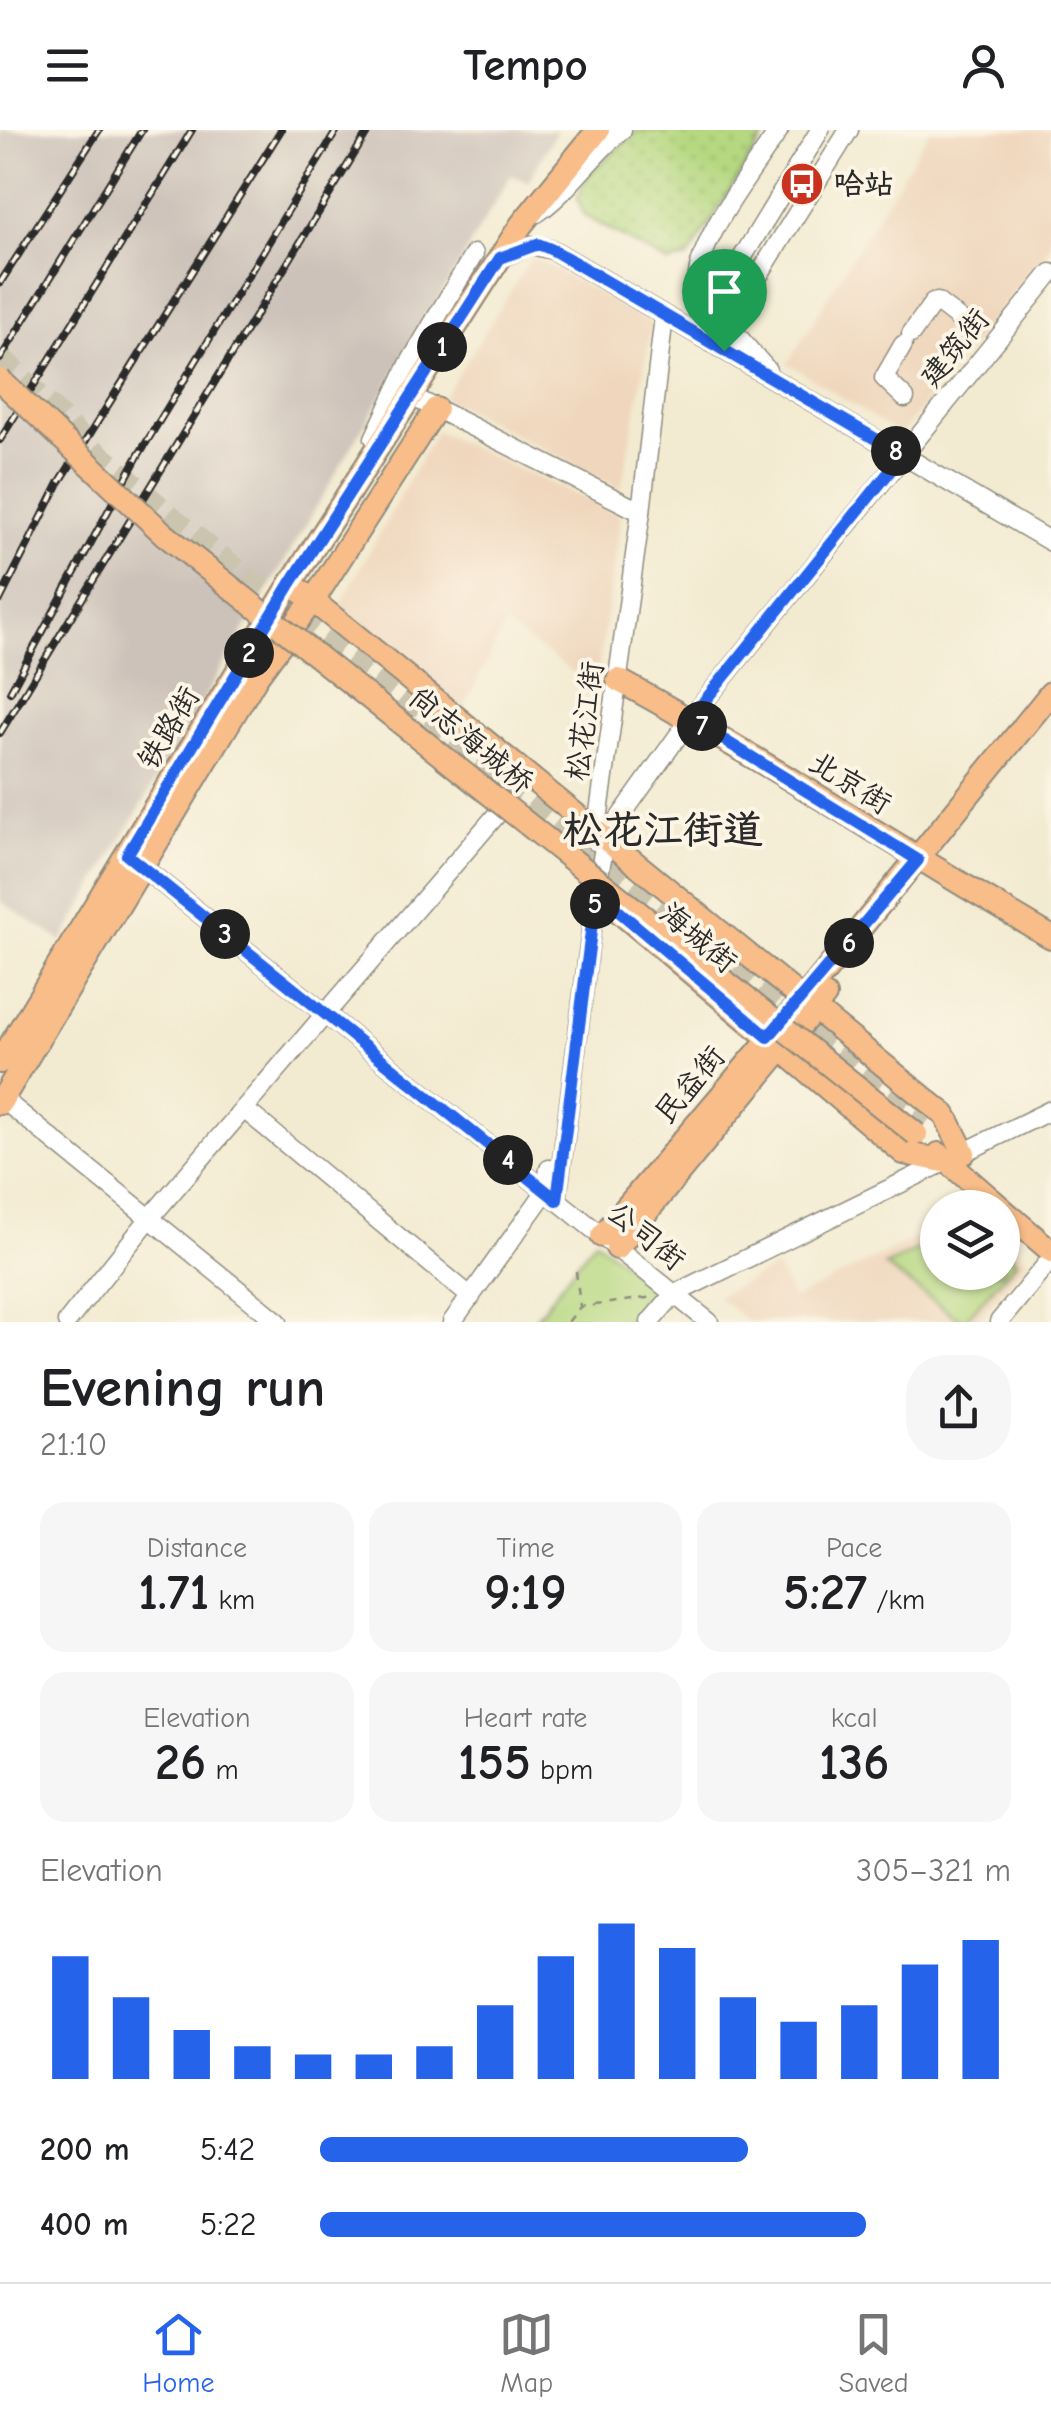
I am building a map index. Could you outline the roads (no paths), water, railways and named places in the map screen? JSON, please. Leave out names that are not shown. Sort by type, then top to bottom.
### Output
[{"type":"main road","name":"铁路街","points":[[0,1062],[134,861],[274,634],[291,583],[410,396],[521,225],[598,130]]},
{"type":"main road","name":"尚志海城桥","points":[[0,380],[164,534],[956,1157]]},
{"type":"main road","name":"铁路街","points":[[274,634],[313,601],[436,409]]},
{"type":"main road","name":"海城街","points":[[291,583],[945,1115],[956,1157],[986,1190]]},
{"type":"main road","name":"海城街","points":[[274,634],[591,887],[904,1153],[956,1157]]},
{"type":"main road","name":"北京街","points":[[618,680],[690,719],[1051,936]]},
{"type":"main road","name":"民益街","points":[[924,863],[1051,693]]},
{"type":"main road","name":"民益街","points":[[610,1242],[924,863],[1051,717]]},
{"type":"main road","name":"铁路街","points":[[1,1100],[134,861]]},
{"type":"main road","name":"海城街","points":[[1020,1225],[1051,1255]]},
{"type":"street","points":[[521,225],[556,199],[594,154],[622,130]]},
{"type":"street","points":[[724,351],[702,312],[698,272],[723,218],[779,130]]},
{"type":"street","points":[[777,382],[732,329],[723,306],[724,286],[820,130]]},
{"type":"street","points":[[732,329],[737,310],[849,130]]},
{"type":"street","points":[[500,258],[531,245],[545,246],[1051,542]]},
{"type":"street","points":[[345,501],[408,364],[474,254]]},
{"type":"street","name":"建筑街","points":[[602,833],[1051,273]]},
{"type":"street","points":[[931,421],[884,378],[932,304],[937,302],[992,346]]},
{"type":"street","name":"松花江街","points":[[552,1196],[591,887],[602,833],[664,316]]},
{"type":"street","points":[[641,512],[634,482],[645,393]]},
{"type":"street","points":[[410,396],[641,512]]},
{"type":"street","points":[[67,1322],[149,1219],[499,812]]},
{"type":"street","name":"公司街","points":[[134,861],[709,1322]]},
{"type":"street","points":[[1,1100],[278,1322]]},
{"type":"street","points":[[244,1110],[471,1297]]},
{"type":"street","points":[[650,1322],[674,1294],[1051,1110]]},
{"type":"street","points":[[452,1322],[552,1196]]},
{"type":"street","points":[[999,1322],[1051,1255]]},
{"type":"tunnel","points":[[0,356],[89,445],[178,522],[928,1121]]},
{"type":"railway","points":[[0,283],[99,130]]},
{"type":"railway","points":[[0,359],[142,130]]},
{"type":"railway","points":[[0,440],[192,130]]},
{"type":"railway","points":[[0,600],[59,483],[281,130]]},
{"type":"railway","points":[[10,692],[138,456],[337,130]]},
{"type":"railway","points":[[0,733],[369,130]]},
{"type":"place","name":"哈站","points":[[802,184]]},
{"type":"district","name":"松花江街道","points":[[663,830]]}]
